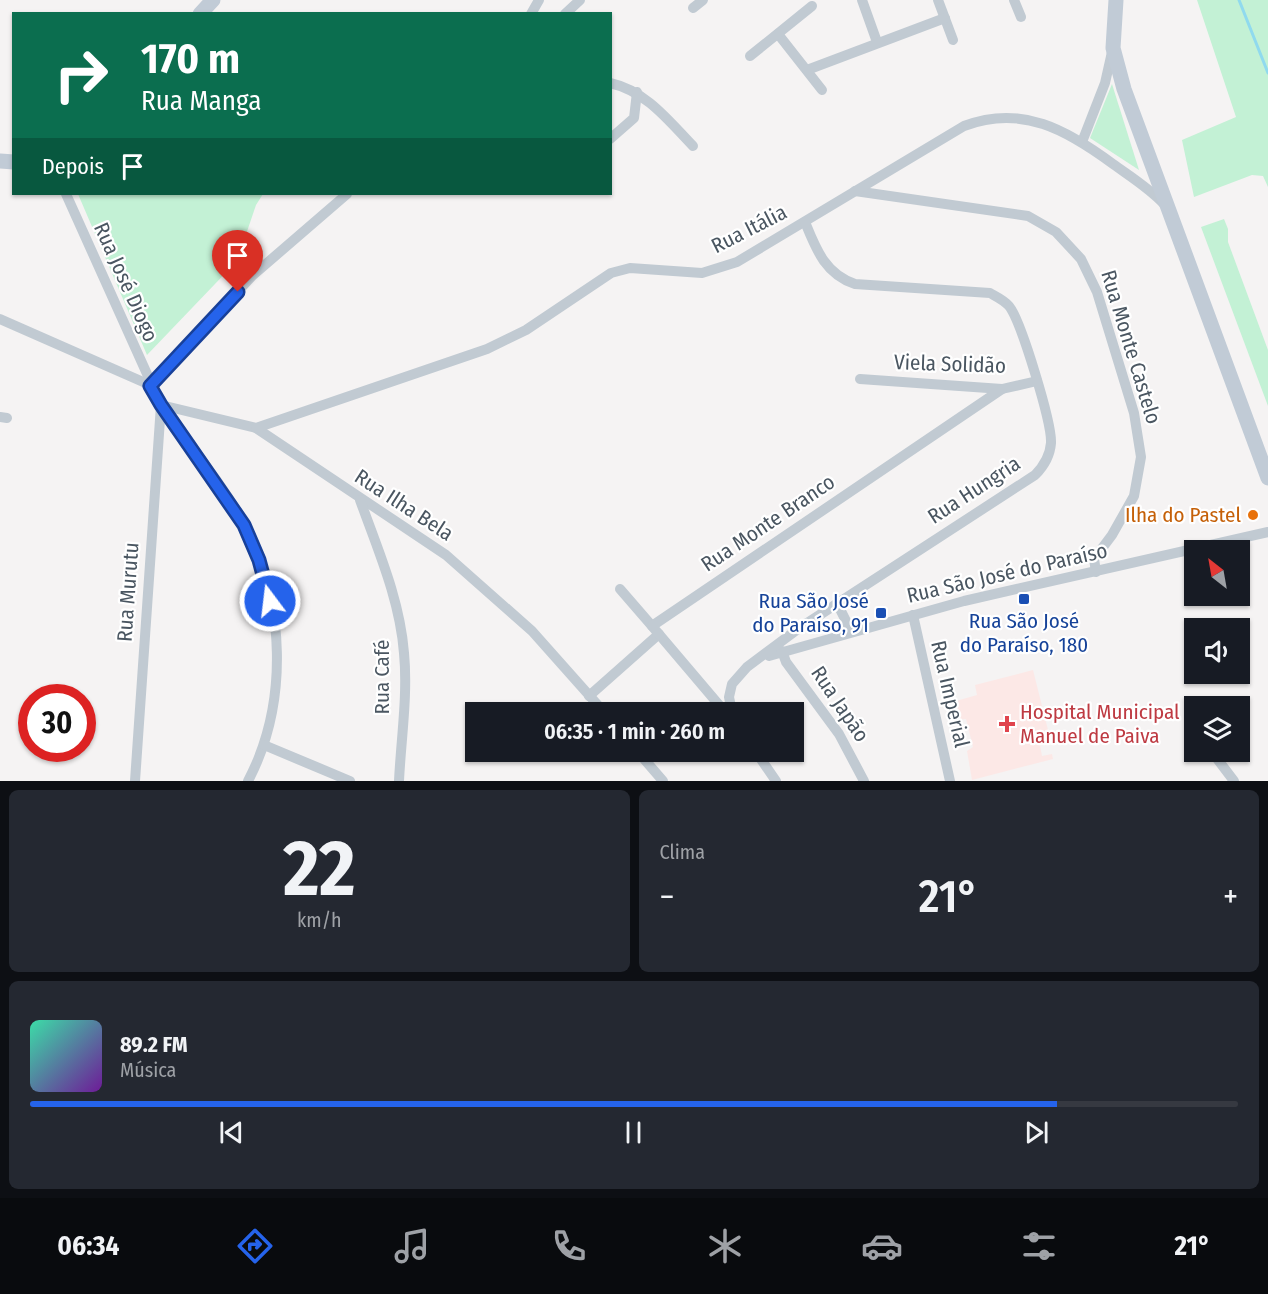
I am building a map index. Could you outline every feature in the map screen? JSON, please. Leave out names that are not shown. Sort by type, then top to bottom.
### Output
[{"type":"main road","points":[[202,12],[213,0]]},
{"type":"main road","points":[[1105,0],[1103,35],[1109,65],[1146,166],[1171,211]]},
{"type":"main road","points":[[1116,0],[1113,48],[1124,89],[1268,478]]},
{"type":"street","points":[[568,12],[580,0]]},
{"type":"street","points":[[693,8],[703,0]]},
{"type":"street","points":[[862,0],[877,42]]},
{"type":"street","points":[[938,0],[953,40]]},
{"type":"street","points":[[1014,0],[1021,17]]},
{"type":"street","points":[[750,56],[812,6]]},
{"type":"street","points":[[807,70],[945,18]]},
{"type":"street","points":[[778,34],[822,90]]},
{"type":"street","points":[[1083,142],[1113,48]]},
{"type":"street","points":[[612,83],[637,92],[693,146]]},
{"type":"street","points":[[612,136],[634,118],[637,92]]},
{"type":"street","name":"Rua Itália","points":[[256,428],[488,349],[526,330],[611,273],[630,268],[702,273],[737,262],[963,126],[984,118],[1036,122],[1053,126],[1083,142],[1151,190],[1171,211]]},
{"type":"street","name":"Rua Monte Castelo","points":[[855,191],[1028,216],[1056,232],[1081,259],[1096,292],[1131,403],[1141,457],[1134,496],[1094,559],[1096,572]]},
{"type":"street","name":"Rua José Diogo","points":[[66,195],[150,386]]},
{"type":"street","points":[[150,386],[252,276],[346,195]]},
{"type":"street","name":"Rua Hungria","points":[[730,702],[732,684],[738,675],[798,629],[1027,481],[1043,467],[1048,457],[1051,441],[1037,381],[1015,316],[1001,299],[990,293],[855,284],[842,280],[825,263],[805,222]]},
{"type":"street","points":[[0,319],[150,386],[244,525],[259,560],[277,632],[277,668],[273,705],[264,745],[248,781]]},
{"type":"street","name":"Viela Solidão","points":[[860,379],[1002,389],[1037,381]]},
{"type":"street","name":"Rua Monte Branco","points":[[651,626],[1002,389]]},
{"type":"street","name":"Rua Ilha Bela","points":[[161,405],[256,428],[360,500],[446,555],[532,631],[595,702]]},
{"type":"street","name":"Rua Murutu","points":[[135,781],[161,405]]},
{"type":"street","name":"Rua Café","points":[[360,500],[394,598],[405,654],[399,781]]},
{"type":"street","name":"Rua Café","points":[[374,541],[379,512]]},
{"type":"street","name":"Rua São José do Paraíso","points":[[758,661],[782,651],[913,615],[1268,532]]},
{"type":"street","points":[[620,589],[717,702]]},
{"type":"street","points":[[837,603],[852,631]]},
{"type":"street","name":"Rua Imperial","points":[[913,615],[950,781]]},
{"type":"street","points":[[589,696],[659,634]]},
{"type":"street","name":"Rua Japão","points":[[782,651],[786,662],[839,734],[864,781]]},
{"type":"street","points":[[264,745],[350,781]]},
{"type":"street","points":[[647,762],[663,781]]},
{"type":"street","points":[[763,762],[776,781]]},
{"type":"street","points":[[1220,762],[1234,781]]},
{"type":"shaded area","name":"Hospital Municipal Manuel de Paiva","points":[[1033,670],[1050,738],[1039,740],[1042,756],[1052,754],[1053,759],[972,780],[967,751],[973,747],[966,719],[958,720],[956,701],[977,695],[975,685]]},
{"type":"green space","points":[[1197,0],[1268,0],[1268,187],[1263,176],[1252,175],[1194,197],[1182,140],[1236,117]]},
{"type":"green space","points":[[1112,84],[1139,170],[1090,138]]},
{"type":"green space","points":[[78,195],[262,195],[256,205],[237,261],[147,355]]},
{"type":"green space","points":[[1224,219],[1228,229],[1228,242],[1268,350],[1268,406],[1201,227]]},
{"type":"waterway","points":[[1239,0],[1268,73]]},
{"type":"place","name":"Ilha do Pastel","points":[[1253,515]]},
{"type":"place","name":"Rua São José do Paraíso, 180","points":[[1024,599]]},
{"type":"place","name":"Rua São José do Paraíso, 91","points":[[881,613]]},
{"type":"place","name":"Hospital Municipal Manuel de Paiva","points":[[1007,724]]},
{"type":"route","points":[[238,292],[150,386],[244,525],[259,560],[270,601]]}]
